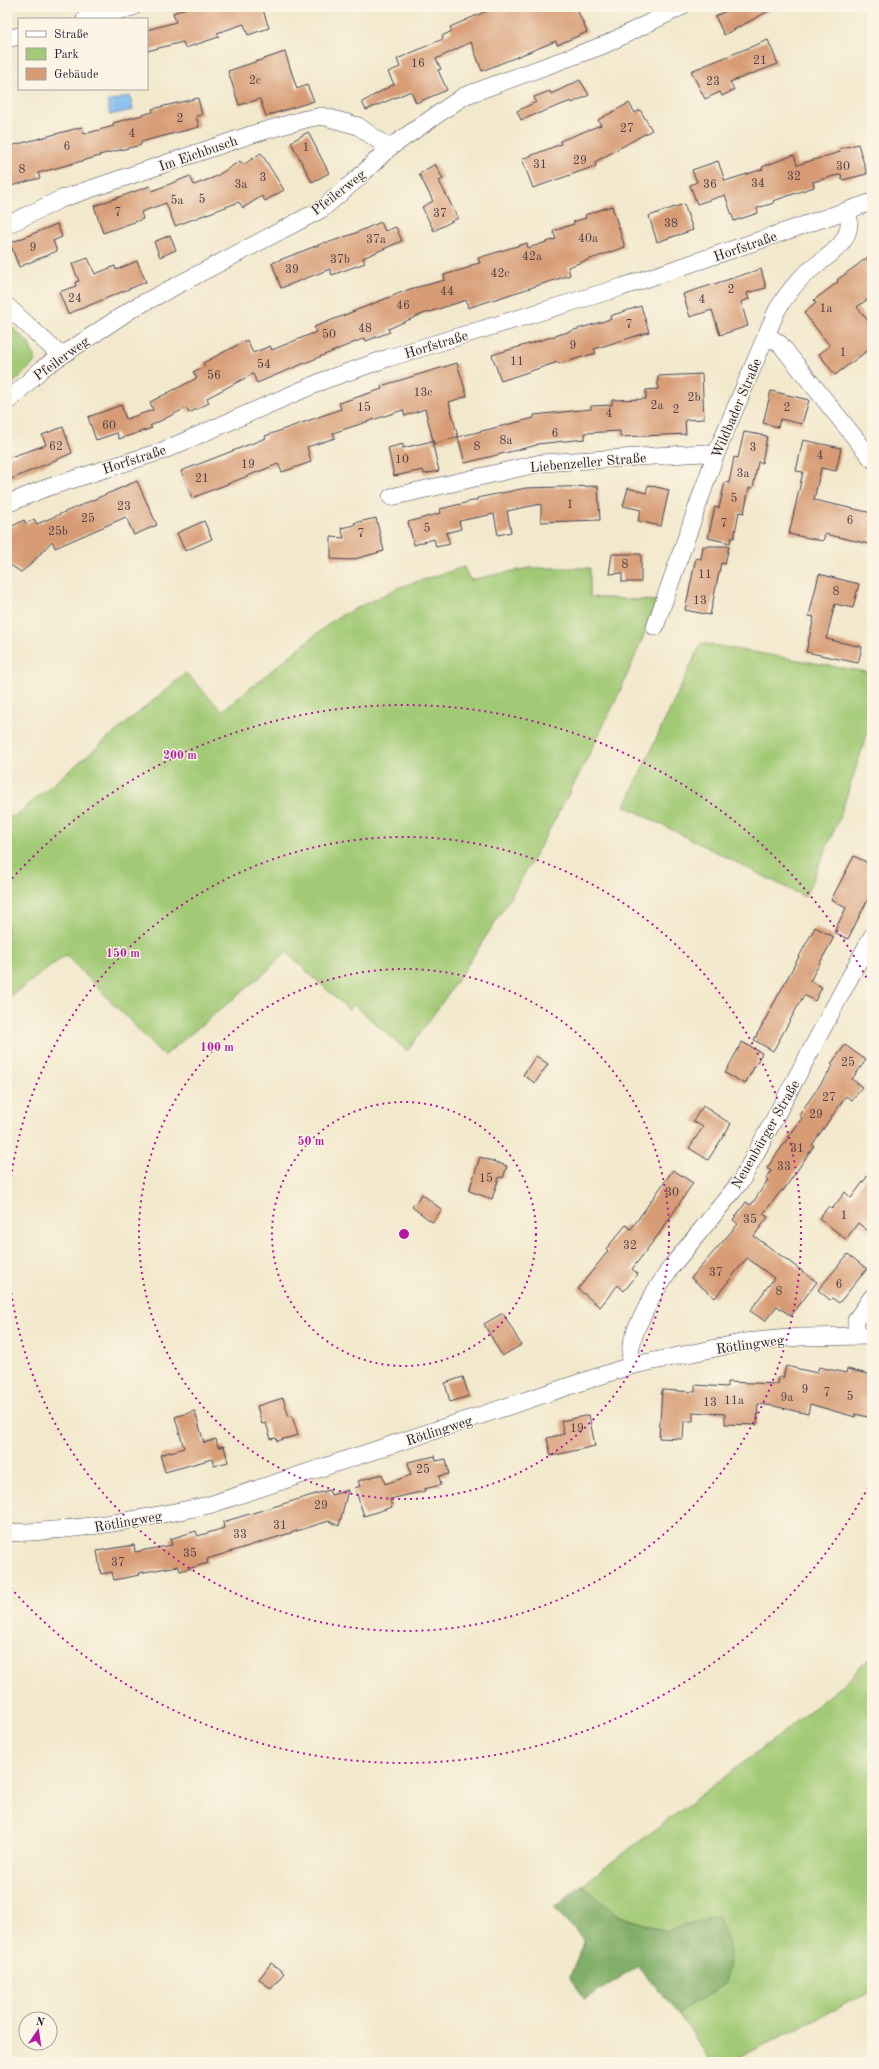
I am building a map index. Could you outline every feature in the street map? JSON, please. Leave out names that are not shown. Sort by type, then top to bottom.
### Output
[{"type":"street","points":[[89,18],[133,7]]},
{"type":"street","name":"Pfeilerweg","points":[[7,402],[43,368],[60,355],[132,310],[322,209],[358,178],[389,148],[464,96],[604,45],[681,7]]},
{"type":"street","points":[[7,39],[18,36]]},
{"type":"street","name":"Im Eichbusch","points":[[7,225],[61,199],[253,134],[306,118],[322,116],[358,126],[389,148]]},
{"type":"street","name":"Horfstraße","points":[[7,504],[43,489],[162,451],[324,380],[388,358],[622,287],[848,212],[872,202]]},
{"type":"street","name":"Wildbader Straße","points":[[655,627],[715,456],[777,310],[789,291],[802,276],[831,254],[841,243],[850,222],[848,212]]},
{"type":"street","points":[[7,306],[60,355]]},
{"type":"street","points":[[767,335],[780,344],[872,459]]},
{"type":"street","name":"Liebenzeller Straße","points":[[391,497],[541,463],[703,453],[715,456]]},
{"type":"street","name":"Neuenbürger Straße","points":[[630,1366],[631,1346],[636,1329],[654,1293],[671,1267],[741,1181],[844,991],[872,936]]},
{"type":"street","points":[[864,1336],[856,1320],[872,1297]]},
{"type":"street","name":"Rötlingweg","points":[[7,1533],[86,1528],[141,1519],[209,1505],[630,1366],[745,1342],[800,1336],[864,1336]]},
{"type":"green space","points":[[7,323],[28,342],[36,361],[7,389]]},
{"type":"green space","points":[[464,567],[470,580],[529,568],[590,568],[590,597],[658,601],[617,698],[542,844],[491,929],[436,1011],[407,1051],[354,1005],[349,1010],[286,952],[266,972],[164,1056],[66,955],[7,999],[7,817],[15,816],[186,673],[222,711],[336,618],[400,587]]},
{"type":"green space","points":[[701,643],[872,673],[872,719],[839,819],[805,897],[625,806]]},
{"type":"green space","points":[[872,1655],[872,1991],[730,2062],[710,2062],[678,2013],[725,1984],[718,1916],[666,1931],[619,1916],[582,1885],[755,1754],[846,1682]]},
{"type":"green space","points":[[582,1885],[619,1916],[666,1931],[718,1916],[731,1948],[725,1984],[678,2013],[638,1966],[585,2000],[569,1978],[585,1941],[554,1908]]},
{"type":"water","points":[[130,96],[133,110],[110,115],[107,102]]},
{"type":"building","points":[[189,7],[262,7],[269,28],[248,35],[244,24],[217,33],[219,37],[185,48],[183,42],[148,51],[148,30],[176,22],[173,13]]},
{"type":"building","points":[[496,7],[576,7],[587,32],[557,45],[556,41],[482,71],[471,42],[436,59],[441,69],[438,70],[447,90],[416,103],[411,91],[366,110],[362,102],[394,84],[388,72],[400,67],[397,59],[443,39],[442,36],[452,31],[450,27]]},
{"type":"building","points":[[735,7],[776,7],[724,35],[715,16]]},
{"type":"building","points":[[768,40],[778,64],[730,82],[734,90],[722,96],[720,92],[705,99],[691,71]]},
{"type":"building","points":[[285,52],[297,89],[307,85],[314,101],[266,116],[260,99],[239,105],[228,71]]},
{"type":"building","points":[[580,80],[589,95],[572,103],[571,101],[521,120],[517,111],[536,102],[534,97],[550,91],[551,94]]},
{"type":"building","points":[[198,98],[202,115],[196,116],[199,127],[141,142],[141,145],[99,155],[100,156],[38,173],[40,178],[7,187],[7,147],[82,127],[84,134],[114,126],[113,123],[153,112],[152,109]]},
{"type":"building","points":[[629,103],[635,113],[640,110],[652,130],[595,162],[596,166],[533,188],[522,159],[561,144],[560,141],[601,125],[598,120]]},
{"type":"building","points":[[308,132],[329,173],[312,182],[291,142]]},
{"type":"building","points":[[858,144],[867,174],[842,180],[841,174],[813,182],[814,187],[773,201],[774,203],[757,208],[758,213],[734,221],[725,195],[697,204],[690,185],[697,182],[692,170],[718,161],[725,181],[763,169],[762,167],[794,155],[797,165],[840,152],[839,149]]},
{"type":"building","points":[[261,153],[284,190],[265,201],[262,196],[243,208],[239,202],[175,226],[166,203],[141,212],[143,219],[103,233],[94,206],[150,186],[152,191],[190,176],[194,185],[215,177],[240,161],[243,165]]},
{"type":"building","points":[[435,164],[443,179],[439,181],[458,218],[434,231],[422,207],[433,201],[419,174]]},
{"type":"building","points":[[684,204],[693,230],[657,242],[649,216]]},
{"type":"building","points":[[612,206],[625,247],[568,267],[570,275],[468,308],[466,300],[420,315],[388,329],[390,332],[366,341],[365,338],[257,383],[253,374],[207,398],[209,403],[189,413],[186,408],[150,426],[152,428],[119,439],[117,433],[96,440],[88,417],[121,405],[126,419],[153,410],[150,402],[197,378],[193,372],[205,366],[203,363],[247,340],[253,353],[270,346],[272,350],[316,332],[314,327],[410,289],[445,280],[444,275],[480,263],[478,258],[527,243],[528,248],[556,239],[553,231],[586,218],[585,215]]},
{"type":"building","points":[[381,222],[385,231],[396,227],[402,241],[363,258],[365,263],[332,275],[330,269],[281,288],[272,263],[326,242],[327,243],[353,234]]},
{"type":"building","points":[[57,224],[62,237],[53,241],[57,251],[19,267],[10,243]]},
{"type":"building","points":[[170,235],[176,250],[160,257],[154,242]]},
{"type":"building","points":[[872,254],[872,296],[857,307],[872,326],[872,347],[835,375],[819,354],[830,346],[804,313],[816,303],[814,300],[838,282],[837,280]]},
{"type":"building","points":[[88,258],[95,274],[115,266],[116,270],[137,261],[146,282],[68,314],[59,292],[76,286],[75,282],[79,281],[72,264]]},
{"type":"building","points":[[761,269],[766,288],[747,293],[749,299],[741,302],[748,326],[720,335],[712,310],[690,317],[683,294]]},
{"type":"building","points":[[641,306],[649,332],[594,349],[596,353],[559,364],[558,362],[501,381],[492,355],[611,319],[610,316]]},
{"type":"building","points":[[457,363],[467,396],[449,402],[458,437],[434,444],[425,409],[405,416],[403,410],[333,433],[335,438],[307,447],[311,462],[282,472],[278,464],[192,498],[181,471],[266,438],[265,436],[341,409],[339,403],[382,389],[381,386]]},
{"type":"building","points":[[702,374],[704,419],[685,420],[686,434],[620,437],[620,431],[585,433],[585,439],[537,444],[465,463],[458,437],[534,418],[534,415],[591,409],[591,406],[612,405],[612,400],[646,399],[646,390],[658,389],[658,376]]},
{"type":"building","points":[[771,391],[809,400],[802,424],[780,419],[778,427],[763,423]]},
{"type":"building","points":[[63,427],[72,453],[7,481],[7,458],[46,445],[42,435]]},
{"type":"building","points":[[744,432],[767,436],[762,463],[758,462],[753,488],[749,488],[744,513],[739,512],[734,538],[731,538],[730,543],[708,538],[715,507],[719,508],[725,482],[729,483],[734,457],[738,458]]},
{"type":"building","points":[[803,440],[841,448],[836,471],[821,468],[814,500],[872,513],[872,532],[869,544],[825,534],[823,541],[789,534],[803,472],[796,471]]},
{"type":"building","points":[[432,441],[439,471],[424,474],[423,470],[394,476],[388,448],[403,444],[403,448]]},
{"type":"building","points":[[137,481],[157,525],[134,535],[126,517],[55,548],[52,541],[30,565],[21,572],[7,563],[7,529],[24,520],[26,524],[34,519],[37,524]]},
{"type":"building","points":[[648,485],[669,490],[661,526],[638,521],[641,510],[623,506],[628,488],[646,493]]},
{"type":"building","points":[[598,486],[600,520],[541,522],[541,504],[507,511],[511,532],[498,535],[494,514],[459,521],[461,529],[446,533],[450,544],[436,547],[434,539],[414,545],[408,522],[441,513],[440,509],[477,500],[477,498],[526,488]]},
{"type":"building","points":[[376,518],[384,551],[351,560],[331,559],[331,537],[344,538],[341,528],[355,525],[354,523]]},
{"type":"building","points":[[204,521],[212,539],[185,551],[177,533]]},
{"type":"building","points":[[703,546],[729,546],[725,564],[721,563],[710,615],[685,610],[696,558],[701,559]]},
{"type":"building","points":[[612,554],[641,554],[641,582],[622,582],[622,573],[609,574]]},
{"type":"building","points":[[819,574],[859,584],[853,608],[835,604],[826,639],[862,647],[858,663],[806,652],[814,617],[809,616]]},
{"type":"building","points":[[854,856],[872,865],[872,891],[848,939],[834,932],[846,908],[831,900]]},
{"type":"building","points":[[815,927],[834,937],[810,981],[822,987],[815,1001],[804,995],[773,1051],[754,1040]]},
{"type":"building","points":[[742,1042],[762,1053],[745,1084],[725,1073]]},
{"type":"building","points":[[845,1045],[866,1060],[852,1079],[862,1087],[852,1100],[846,1096],[812,1145],[814,1146],[783,1191],[782,1190],[763,1214],[768,1217],[754,1236],[817,1282],[791,1316],[777,1306],[765,1321],[750,1311],[774,1278],[747,1258],[715,1298],[691,1278],[738,1224],[733,1220],[746,1202],[751,1205],[768,1180],[766,1179],[771,1171],[767,1168],[802,1118],[799,1115],[833,1066],[831,1064]]},
{"type":"building","points":[[536,1056],[548,1064],[535,1083],[523,1075]]},
{"type":"building","points":[[703,1106],[731,1124],[708,1160],[689,1148],[703,1127],[693,1121]]},
{"type":"building","points":[[480,1157],[507,1166],[503,1178],[499,1177],[492,1199],[469,1191]]},
{"type":"building","points":[[673,1170],[693,1183],[659,1234],[632,1269],[638,1274],[624,1291],[618,1285],[600,1307],[578,1289],[608,1251],[606,1249],[626,1225],[631,1229]]},
{"type":"building","points":[[872,1170],[872,1234],[858,1223],[846,1239],[819,1218],[829,1206],[832,1209],[845,1192],[851,1198]]},
{"type":"building","points":[[422,1194],[442,1210],[432,1222],[412,1207]]},
{"type":"building","points":[[848,1254],[867,1269],[839,1303],[832,1298],[830,1300],[818,1290]]},
{"type":"building","points":[[503,1313],[521,1345],[502,1356],[484,1324]]},
{"type":"building","points":[[786,1366],[817,1373],[819,1367],[846,1373],[847,1369],[872,1375],[872,1418],[855,1414],[855,1417],[810,1404],[808,1414],[758,1404],[757,1425],[725,1424],[725,1414],[693,1412],[693,1421],[684,1421],[683,1439],[659,1438],[662,1390],[695,1392],[695,1385],[727,1387],[727,1382],[778,1384],[779,1377],[783,1378]]},
{"type":"building","points":[[463,1377],[469,1396],[450,1402],[445,1383]]},
{"type":"building","points":[[283,1398],[289,1417],[292,1416],[298,1435],[277,1441],[276,1438],[271,1439],[266,1423],[262,1424],[257,1406]]},
{"type":"building","points":[[195,1411],[204,1443],[216,1439],[218,1447],[224,1446],[228,1462],[214,1466],[212,1459],[165,1472],[160,1455],[184,1448],[175,1417]]},
{"type":"building","points":[[589,1415],[595,1446],[551,1456],[547,1438],[564,1434],[561,1421]]},
{"type":"building","points":[[435,1456],[436,1461],[446,1459],[449,1474],[439,1476],[441,1485],[424,1489],[425,1491],[390,1499],[392,1507],[364,1516],[355,1488],[360,1486],[358,1481],[382,1474],[385,1484],[411,1475],[408,1462]]},
{"type":"building","points":[[329,1490],[331,1495],[348,1490],[339,1526],[329,1521],[207,1559],[208,1563],[180,1571],[178,1566],[139,1573],[140,1575],[114,1580],[112,1572],[101,1574],[97,1551],[134,1545],[135,1552],[172,1545],[170,1539],[196,1531],[198,1536],[224,1528],[223,1522]]},
{"type":"building","points":[[271,1963],[284,1973],[271,1989],[259,1979]]}]
